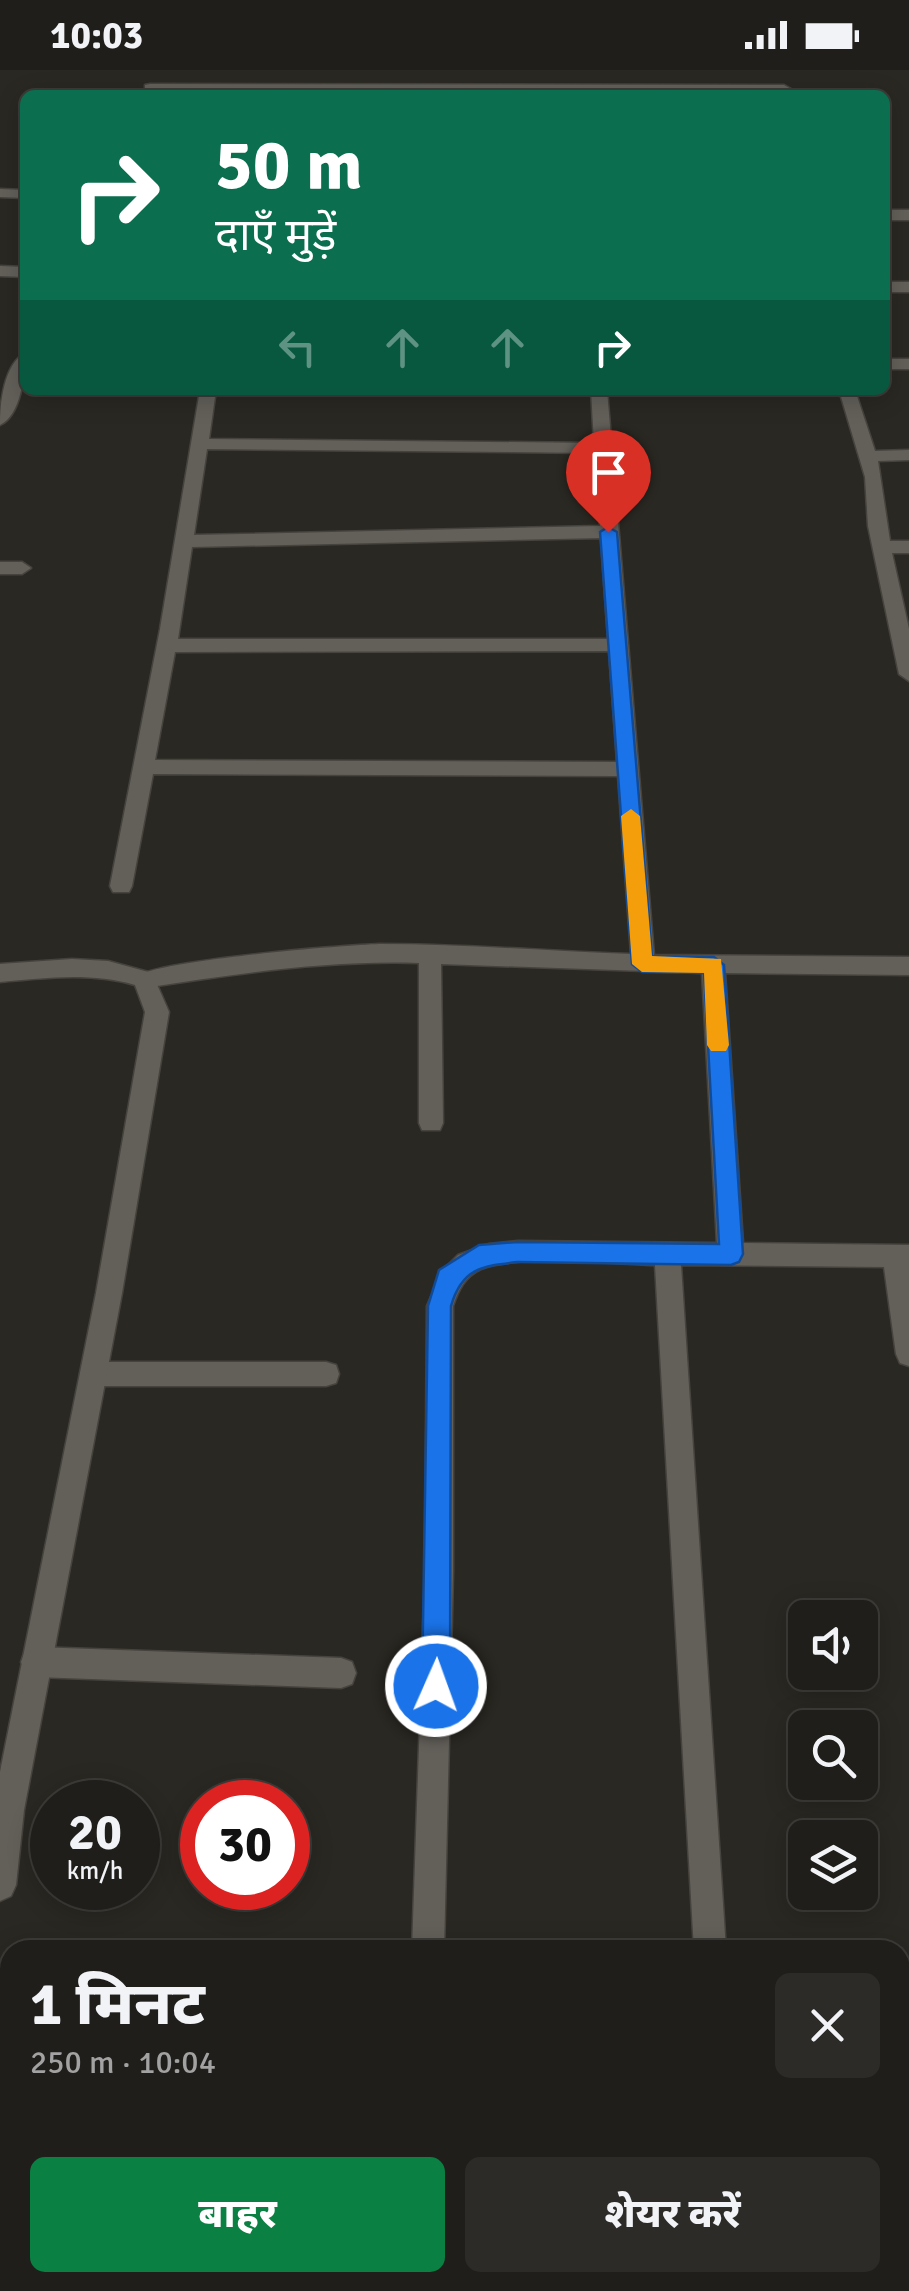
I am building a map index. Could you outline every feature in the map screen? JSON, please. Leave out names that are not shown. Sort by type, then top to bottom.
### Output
[{"type":"street","points":[[660,70],[663,89]]},
{"type":"street","points":[[405,90],[784,86]]},
{"type":"street","points":[[0,420],[20,370]]},
{"type":"street","points":[[121,886],[207,395]]},
{"type":"street","points":[[599,395],[642,964]]},
{"type":"street","points":[[849,395],[874,477],[881,547],[908,666]]},
{"type":"street","points":[[198,444],[603,448]]},
{"type":"street","points":[[867,456],[909,455]]},
{"type":"street","points":[[183,541],[608,532]]},
{"type":"street","points":[[881,547],[909,547]]},
{"type":"street","points":[[0,568],[22,568]]},
{"type":"street","points":[[166,646],[617,645]]},
{"type":"street","points":[[143,767],[627,768]]},
{"type":"street","points":[[0,973],[92,966],[144,979],[228,966],[358,954],[642,964],[909,966]]},
{"type":"street","points":[[430,955],[430,1123]]},
{"type":"street","points":[[714,965],[731,1254]]},
{"type":"street","points":[[0,1885],[8,1810],[93,1374],[157,1012],[144,979]]},
{"type":"street","points":[[428,1940],[439,1572],[440,1306],[448,1278],[479,1256],[518,1252],[902,1256],[909,1354]]},
{"type":"street","points":[[667,1254],[709,1940]]},
{"type":"street","points":[[93,1374],[326,1374]]},
{"type":"street","points":[[36,1662],[341,1673]]},
{"type":"slow traffic","points":[[631,816],[642,964],[714,965],[718,1045]]},
{"type":"route","points":[[436,1686],[440,1306],[448,1278],[479,1256],[518,1252],[731,1254],[714,965],[642,964],[608,532]]}]
